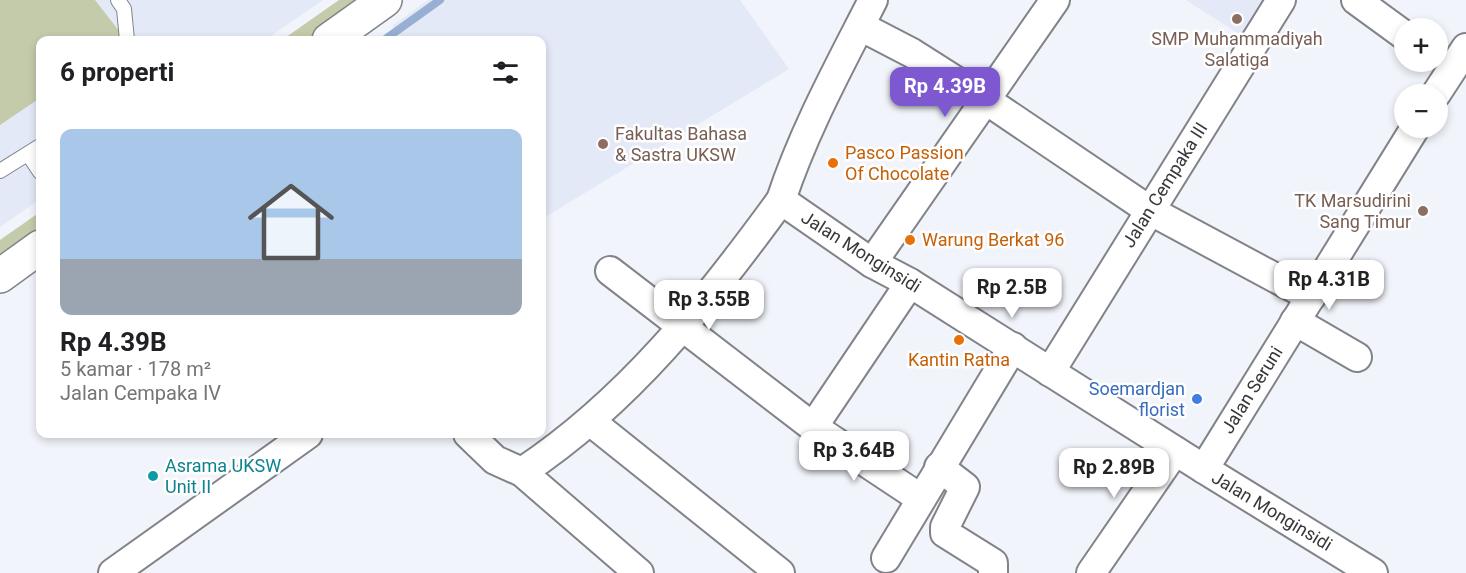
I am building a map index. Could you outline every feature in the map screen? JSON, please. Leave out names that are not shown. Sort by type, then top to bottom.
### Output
[{"type":"main road","points":[[335,36],[385,0]]},
{"type":"main road","points":[[0,276],[36,250]]},
{"type":"street","points":[[522,472],[564,444],[617,399],[726,275],[781,200],[791,169],[814,119],[873,0]]},
{"type":"street","points":[[872,263],[1055,0]]},
{"type":"street","name":"Jalan Cempaka III","points":[[1050,372],[1281,0]]},
{"type":"street","points":[[1356,0],[1394,28]]},
{"type":"street","points":[[860,26],[912,53],[986,100],[1149,210],[1311,297]]},
{"type":"street","points":[[1440,84],[1451,59]]},
{"type":"street","name":"Jalan Seruni","points":[[1204,469],[1409,138]]},
{"type":"street","name":"Jalan Monginsidi","points":[[781,200],[872,263],[910,283],[1013,346],[1050,372],[1372,573]]},
{"type":"street","points":[[609,271],[813,427],[920,498]]},
{"type":"street","points":[[813,427],[910,283]]},
{"type":"street","points":[[1295,321],[1357,357]]},
{"type":"street","points":[[886,558],[939,466],[1013,346]]},
{"type":"street","points":[[590,421],[780,573]]},
{"type":"street","points":[[113,573],[302,438]]},
{"type":"street","points":[[472,438],[495,460],[522,472],[639,573]]},
{"type":"street","points":[[1091,573],[1175,451]]},
{"type":"street","points":[[939,466],[965,486],[945,527],[945,533],[993,563],[993,573]]},
{"type":"lane","points":[[118,0],[124,9],[127,36]]},
{"type":"lane","points":[[0,171],[36,149]]},
{"type":"lane","points":[[28,154],[36,166]]},
{"type":"shaded area","points":[[0,0],[323,0],[271,36],[36,36],[36,202],[0,227]]},
{"type":"shaded area","name":"Fakultas Bahasa & Sastra UKSW","points":[[428,0],[740,0],[789,69],[546,217],[546,36],[399,36],[392,26]]},
{"type":"shaded area","name":"SMP Muhammadiyah Salatiga","points":[[1186,0],[1270,0],[1245,38]]},
{"type":"green space","points":[[0,0],[95,0],[123,36],[36,36],[36,101],[0,125]]},
{"type":"green space","points":[[339,0],[370,0],[319,36],[288,36]]},
{"type":"green space","points":[[36,215],[36,240],[0,266],[0,240]]},
{"type":"waterway","points":[[390,36],[440,0]]},
{"type":"place","name":"SMP Muhammadiyah Salatiga","points":[[1237,19]]},
{"type":"place","name":"Fakultas Bahasa & Sastra UKSW","points":[[603,144]]},
{"type":"place","name":"Pasco Passion Of Chocolate","points":[[833,163]]},
{"type":"place","name":"TK Marsudirini Sang Timur","points":[[1423,211]]},
{"type":"place","name":"Warung Berkat 96","points":[[910,240]]},
{"type":"place","name":"Kantin Ratna","points":[[959,340]]},
{"type":"place","name":"Soemardjan florist","points":[[1197,399]]},
{"type":"place","name":"Asrama UKSW Unit II","points":[[153,476]]}]
